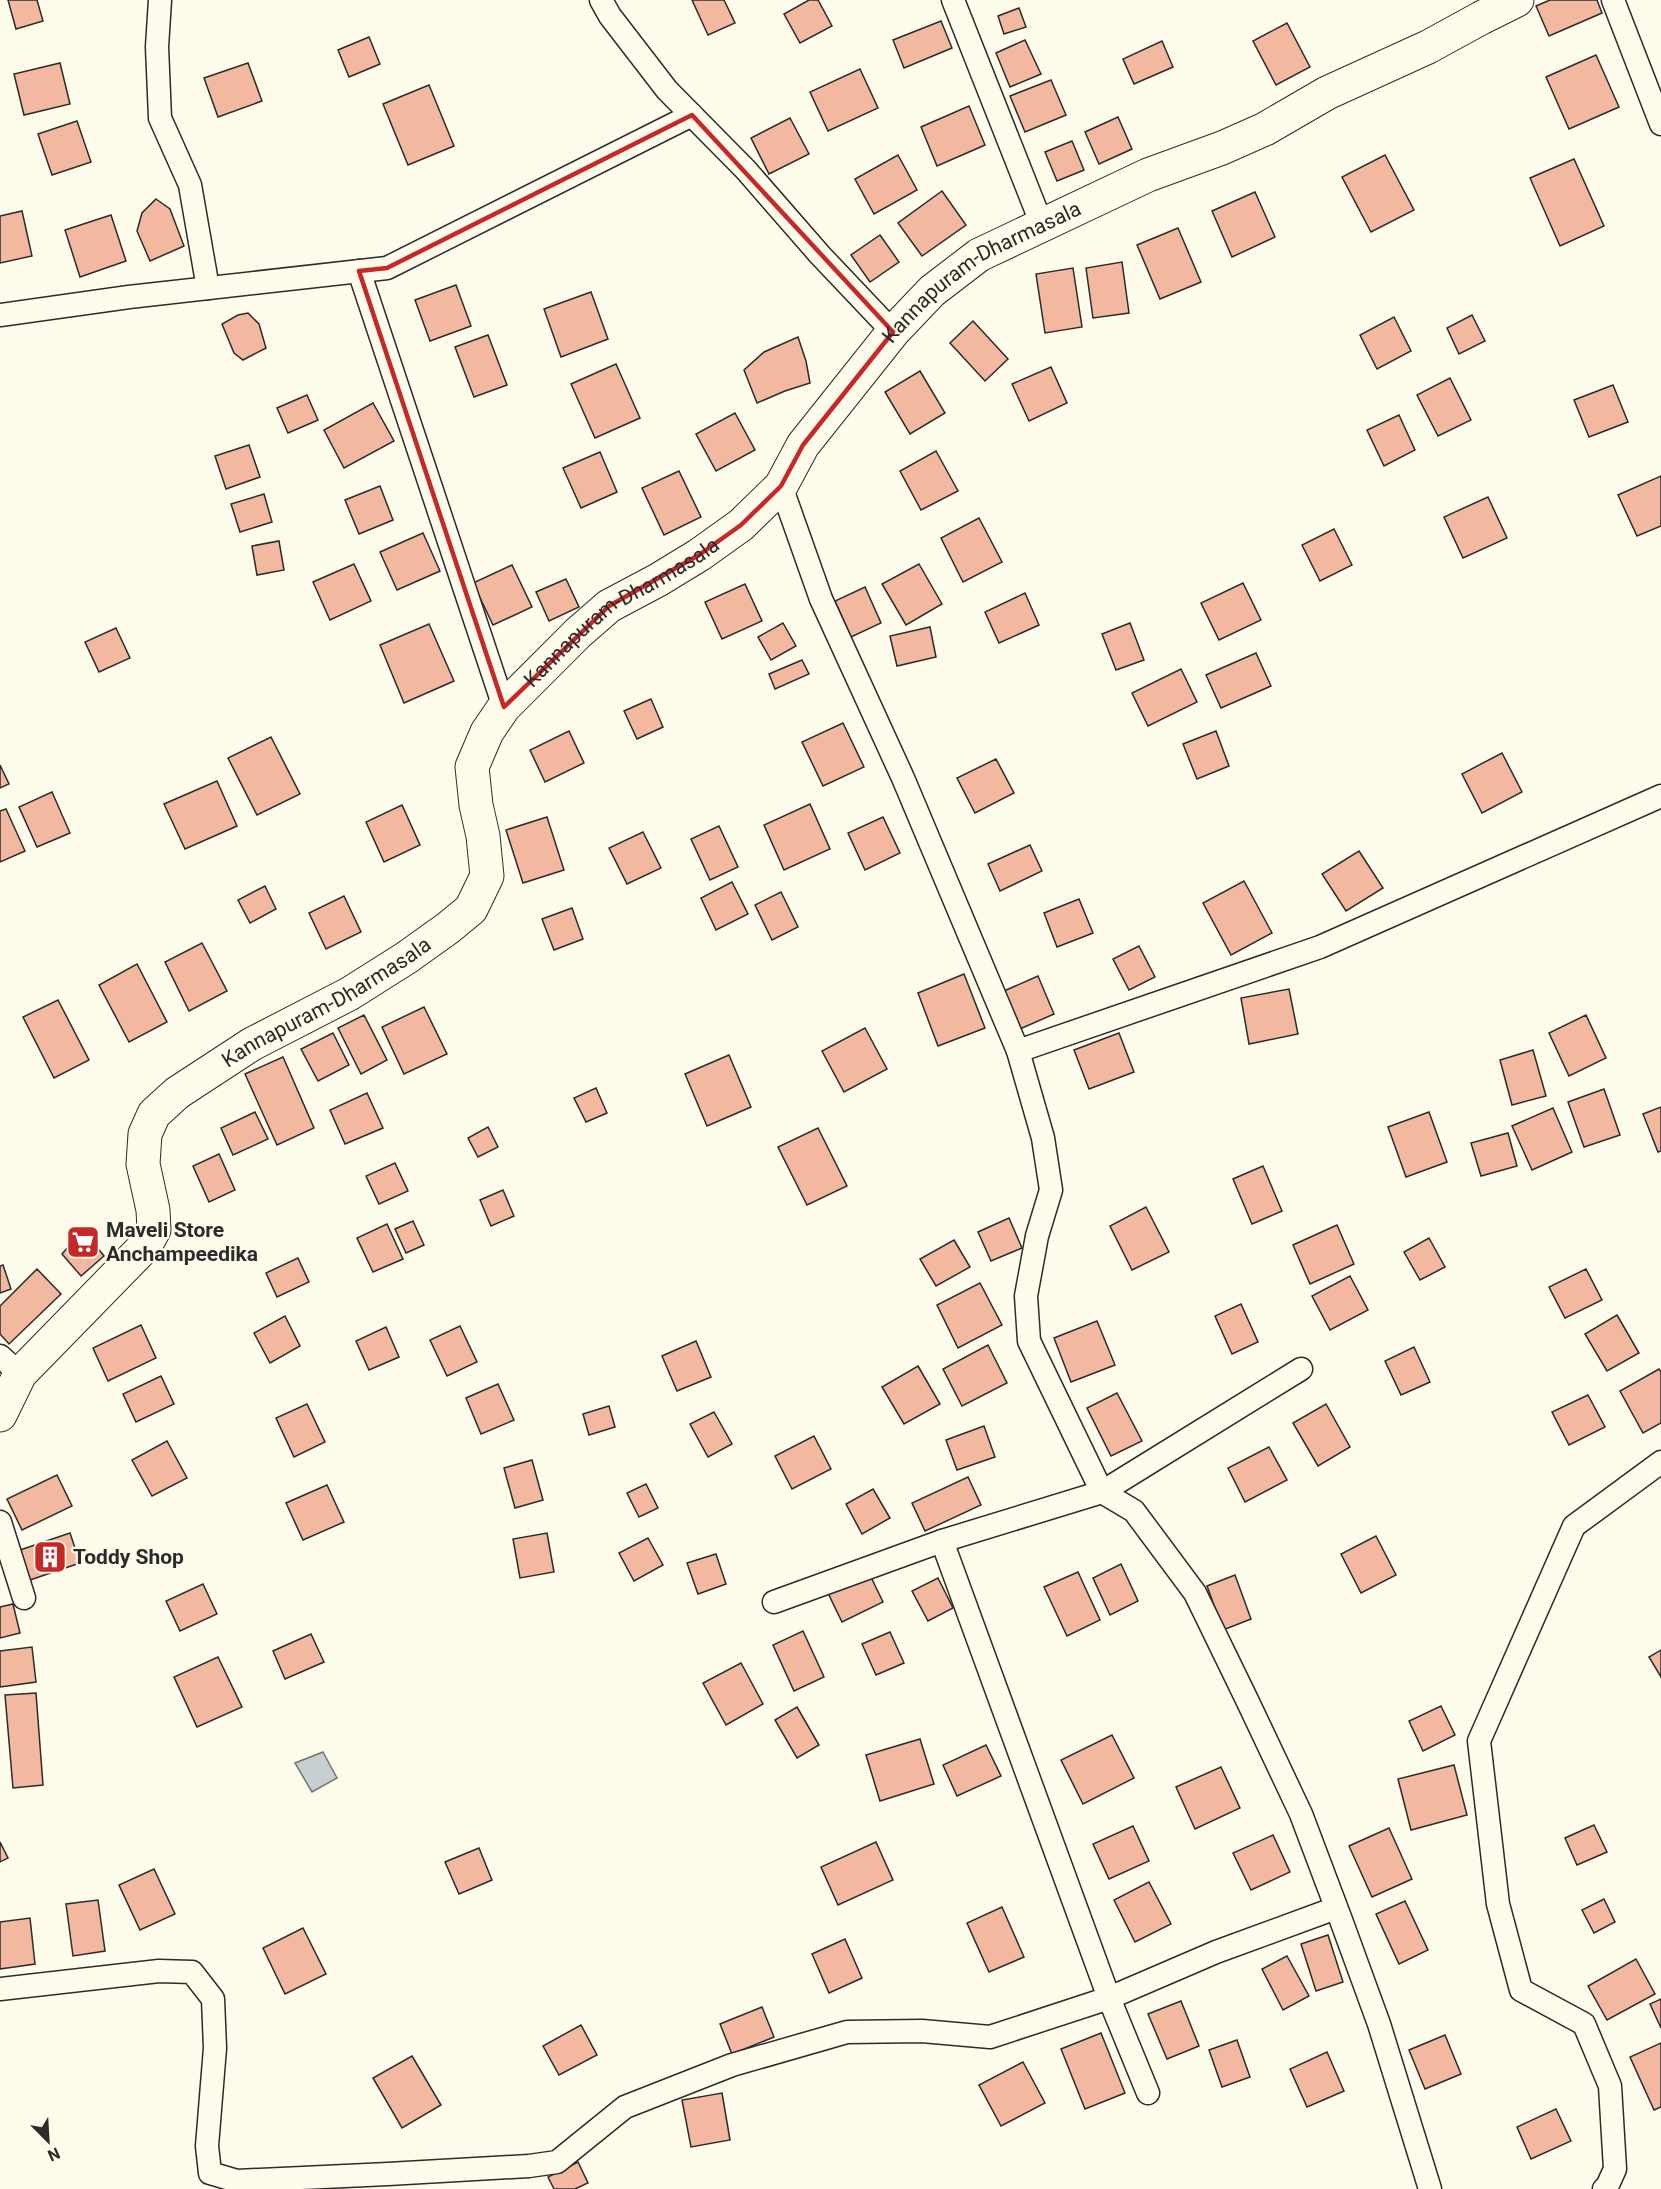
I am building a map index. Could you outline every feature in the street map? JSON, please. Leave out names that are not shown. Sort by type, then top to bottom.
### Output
[{"type":"main road","name":"Kannapuram-Dharmasala","points":[[0,1415],[10,1365],[145,1246],[154,1230],[153,1210],[144,1164],[145,1134],[154,1114],[177,1093],[252,1044],[349,994],[448,928],[471,909],[487,876],[472,767],[487,732],[504,707],[578,633],[609,606],[699,555],[741,525],[781,486],[803,445],[893,332],[932,291],[979,255],[1148,176],[1222,148],[1264,129],[1327,93],[1428,47],[1518,0]]},
{"type":"street","points":[[160,0],[157,47],[160,118],[190,185],[208,288]]},
{"type":"street","points":[[601,0],[610,16],[667,90],[746,170],[820,255],[893,332]]},
{"type":"street","points":[[953,0],[1042,225]]},
{"type":"street","points":[[1613,0],[1661,124]]},
{"type":"street","points":[[0,315],[129,297],[387,268],[692,115]]},
{"type":"street","points":[[359,271],[504,707]]},
{"type":"street","points":[[781,486],[821,598],[903,778],[1018,1051],[1043,1138],[1050,1190],[1037,1236],[1026,1296],[1029,1341],[1102,1492],[1134,1511],[1195,1593],[1301,1814],[1379,2024],[1430,2189]]},
{"type":"street","points":[[1018,1051],[1320,947],[1661,796]]},
{"type":"street","points":[[774,1602],[942,1541],[1102,1492],[1301,1369]]},
{"type":"street","points":[[1604,2189],[1615,2169],[1610,2086],[1584,2024],[1521,1990],[1498,1904],[1479,1742],[1574,1526],[1661,1462]]},
{"type":"street","points":[[0,1522],[24,1598]]},
{"type":"street","points":[[942,1541],[1109,1998],[1148,2093]]},
{"type":"street","points":[[0,1989],[159,1971],[192,1972],[213,1999],[215,2048],[207,2146],[212,2181],[529,2166],[556,2162],[625,2107],[732,2065],[847,2032],[922,2031],[990,2037],[1109,1998],[1216,1952],[1336,1908]]},
{"type":"highlighted area","points":[[692,115],[893,332],[803,445],[781,486],[741,525],[699,555],[609,606],[504,707],[359,271],[387,268]]},
{"type":"shaded area","points":[[323,1752],[337,1778],[312,1792],[295,1763]]},
{"type":"building","points":[[8,0],[37,0],[43,21],[16,29]]},
{"type":"building","points":[[692,0],[724,0],[735,23],[708,35]]},
{"type":"building","points":[[809,0],[818,0],[832,26],[800,43],[784,14]]},
{"type":"building","points":[[1550,0],[1597,0],[1602,13],[1549,36],[1536,6]]},
{"type":"building","points":[[1019,8],[1026,27],[1004,34],[998,16]]},
{"type":"building","points":[[941,21],[952,48],[904,68],[893,40]]},
{"type":"building","points":[[1287,23],[1310,67],[1276,85],[1253,41]]},
{"type":"building","points":[[369,37],[380,64],[349,77],[338,50]]},
{"type":"building","points":[[1025,40],[1041,74],[1010,87],[996,53]]},
{"type":"building","points":[[1162,41],[1173,67],[1134,84],[1123,59]]},
{"type":"building","points":[[1596,55],[1619,107],[1569,129],[1546,77]]},
{"type":"building","points":[[60,63],[70,104],[24,115],[14,74]]},
{"type":"building","points":[[248,63],[262,101],[218,117],[204,78]]},
{"type":"building","points":[[860,69],[878,108],[828,131],[810,92]]},
{"type":"building","points":[[1051,80],[1066,115],[1025,132],[1010,96]]},
{"type":"building","points":[[429,85],[454,146],[408,165],[383,104]]},
{"type":"building","points":[[969,106],[985,145],[937,166],[921,127]]},
{"type":"building","points":[[1118,117],[1132,149],[1099,164],[1085,132]]},
{"type":"building","points":[[790,118],[809,154],[769,174],[751,138]]},
{"type":"building","points":[[77,121],[91,162],[52,175],[38,134]]},
{"type":"building","points":[[1072,141],[1084,170],[1057,181],[1045,152]]},
{"type":"building","points":[[898,155],[917,190],[874,214],[855,179]]},
{"type":"building","points":[[1385,155],[1414,210],[1371,232],[1342,177]]},
{"type":"building","points":[[1574,159],[1604,226],[1560,246],[1530,178]]},
{"type":"building","points":[[942,191],[966,225],[922,256],[898,223]]},
{"type":"building","points":[[1255,192],[1275,237],[1232,257],[1212,211]]},
{"type":"building","points":[[156,199],[170,209],[184,246],[150,261],[137,231],[142,213]]},
{"type":"building","points":[[22,211],[32,256],[0,263],[0,216]]},
{"type":"building","points":[[111,215],[126,261],[80,277],[65,230]]},
{"type":"building","points":[[1178,228],[1201,282],[1160,299],[1137,245]]},
{"type":"building","points":[[880,235],[899,262],[870,282],[851,255]]},
{"type":"building","points":[[1122,262],[1129,313],[1093,318],[1086,268]]},
{"type":"building","points":[[1073,268],[1082,327],[1045,333],[1036,274]]},
{"type":"building","points":[[456,285],[471,326],[430,341],[415,300]]},
{"type":"building","points":[[591,292],[608,339],[561,357],[544,309]]},
{"type":"building","points":[[248,313],[259,324],[266,348],[243,360],[234,353],[222,324],[238,315]]},
{"type":"building","points":[[1472,315],[1485,341],[1459,354],[1447,328]]},
{"type":"building","points":[[1394,317],[1411,351],[1377,369],[1360,335]]},
{"type":"building","points":[[973,321],[1008,359],[985,381],[950,343]]},
{"type":"building","points":[[488,335],[507,385],[474,397],[455,347]]},
{"type":"building","points":[[798,337],[810,383],[757,403],[744,370],[764,352]]},
{"type":"building","points":[[616,364],[640,418],[595,438],[571,384]]},
{"type":"building","points":[[1051,367],[1067,403],[1029,421],[1012,384]]},
{"type":"building","points":[[920,371],[945,413],[910,434],[885,392]]},
{"type":"building","points":[[1450,378],[1471,420],[1438,436],[1417,395]]},
{"type":"building","points":[[1613,385],[1628,422],[1589,437],[1574,400]]},
{"type":"building","points":[[307,395],[318,420],[288,433],[277,408]]},
{"type":"building","points":[[373,403],[394,441],[344,468],[324,430]]},
{"type":"building","points":[[735,413],[755,450],[716,471],[696,434]]},
{"type":"building","points":[[1399,415],[1415,450],[1384,466],[1367,430]]},
{"type":"building","points":[[249,445],[260,477],[226,489],[215,456]]},
{"type":"building","points":[[936,451],[958,491],[921,510],[900,471]]},
{"type":"building","points":[[600,452],[617,492],[581,508],[563,468]]},
{"type":"building","points":[[679,471],[701,517],[664,535],[642,488]]},
{"type":"building","points":[[1661,476],[1661,526],[1637,536],[1618,495]]},
{"type":"building","points":[[380,486],[393,520],[359,534],[345,500]]},
{"type":"building","points":[[264,494],[272,522],[240,532],[231,504]]},
{"type":"building","points":[[1488,497],[1507,538],[1463,558],[1444,517]]},
{"type":"building","points":[[979,518],[1002,562],[963,582],[941,538]]},
{"type":"building","points":[[1334,529],[1352,565],[1320,581],[1302,545]]},
{"type":"building","points":[[423,533],[440,571],[397,590],[380,552]]},
{"type":"building","points":[[279,541],[284,570],[257,575],[252,546]]},
{"type":"building","points":[[354,564],[371,601],[330,620],[313,582]]},
{"type":"building","points":[[919,564],[942,604],[906,625],[882,584]]},
{"type":"building","points":[[512,565],[532,607],[493,625],[473,583]]},
{"type":"building","points":[[566,579],[579,607],[549,621],[536,592]]},
{"type":"building","points":[[1243,583],[1261,620],[1219,640],[1201,603]]},
{"type":"building","points":[[745,584],[762,621],[722,639],[705,602]]},
{"type":"building","points":[[865,587],[881,623],[851,637],[835,601]]},
{"type":"building","points":[[1025,593],[1039,625],[999,643],[985,612]]},
{"type":"building","points":[[783,623],[796,646],[771,660],[758,637]]},
{"type":"building","points":[[1130,623],[1144,660],[1116,670],[1102,634]]},
{"type":"building","points":[[429,624],[454,681],[404,703],[380,645]]},
{"type":"building","points":[[930,627],[936,657],[897,666],[890,636]]},
{"type":"building","points":[[116,628],[130,658],[99,672],[85,642]]},
{"type":"building","points":[[1256,653],[1271,686],[1221,708],[1206,675]]},
{"type":"building","points":[[802,660],[809,674],[775,689],[769,674]]},
{"type":"building","points":[[1181,669],[1197,702],[1148,726],[1132,693]]},
{"type":"building","points":[[651,699],[663,727],[637,739],[624,711]]},
{"type":"building","points":[[843,723],[864,767],[823,786],[802,742]]},
{"type":"building","points":[[569,731],[584,763],[545,782],[530,750]]},
{"type":"building","points":[[1216,731],[1229,766],[1197,779],[1183,744]]},
{"type":"building","points":[[271,737],[300,794],[257,815],[228,758]]},
{"type":"building","points":[[1502,753],[1522,792],[1482,813],[1462,774]]},
{"type":"building","points":[[996,759],[1014,793],[975,813],[957,778]]},
{"type":"building","points":[[0,765],[9,784],[0,788]]},
{"type":"building","points":[[217,781],[237,826],[185,849],[164,804]]},
{"type":"building","points":[[52,792],[70,833],[37,847],[19,807]]},
{"type":"building","points":[[810,804],[830,849],[784,870],[764,825]]},
{"type":"building","points":[[402,805],[420,845],[384,862],[366,822]]},
{"type":"building","points":[[6,809],[25,851],[0,862],[0,811]]},
{"type":"building","points":[[547,817],[564,870],[523,883],[506,830]]},
{"type":"building","points":[[883,817],[900,853],[865,870],[848,833]]},
{"type":"building","points":[[719,826],[738,867],[710,880],[691,839]]},
{"type":"building","points":[[643,832],[661,868],[627,884],[609,848]]},
{"type":"building","points":[[1030,845],[1042,871],[1000,891],[988,864]]},
{"type":"building","points":[[1359,851],[1383,888],[1346,911],[1322,874]]},
{"type":"building","points":[[1244,881],[1272,933],[1231,955],[1203,903]]},
{"type":"building","points":[[732,882],[748,914],[716,930],[701,898]]},
{"type":"building","points":[[265,886],[276,909],[250,923],[238,900]]},
{"type":"building","points":[[781,892],[798,927],[772,940],[755,905]]},
{"type":"building","points":[[344,896],[361,932],[326,949],[309,913]]},
{"type":"building","points":[[1079,899],[1093,933],[1057,947],[1044,913]]},
{"type":"building","points":[[572,908],[583,939],[554,950],[542,919]]},
{"type":"building","points":[[202,943],[227,991],[189,1011],[165,962]]},
{"type":"building","points":[[1139,946],[1155,977],[1129,990],[1113,959]]},
{"type":"building","points":[[137,964],[167,1022],[129,1042],[99,985]]},
{"type":"building","points":[[964,974],[985,1028],[938,1046],[918,993]]},
{"type":"building","points":[[1038,976],[1054,1014],[1020,1029],[1004,991]]},
{"type":"building","points":[[1289,989],[1298,1034],[1249,1044],[1241,998]]},
{"type":"building","points":[[58,1000],[89,1060],[54,1078],[23,1017]]},
{"type":"building","points":[[424,1007],[447,1054],[404,1074],[382,1027]]},
{"type":"building","points":[[364,1015],[387,1060],[361,1074],[338,1028]]},
{"type":"building","points":[[1586,1015],[1606,1058],[1569,1076],[1549,1033]]},
{"type":"building","points":[[865,1028],[887,1069],[844,1092],[822,1051]]},
{"type":"building","points":[[333,1033],[349,1065],[318,1081],[301,1049]]},
{"type":"building","points":[[1119,1033],[1134,1072],[1089,1089],[1074,1050]]},
{"type":"building","points":[[1533,1050],[1546,1096],[1512,1105],[1500,1060]]},
{"type":"building","points":[[729,1055],[751,1107],[707,1126],[685,1074]]},
{"type":"building","points":[[283,1057],[314,1128],[277,1145],[245,1074]]},
{"type":"building","points":[[596,1088],[607,1113],[586,1122],[574,1098]]},
{"type":"building","points":[[1604,1089],[1620,1135],[1584,1147],[1568,1102]]},
{"type":"building","points":[[367,1093],[383,1128],[345,1144],[330,1110]]},
{"type":"building","points":[[1661,1107],[1661,1151],[1658,1152],[1643,1114]]},
{"type":"building","points":[[1553,1108],[1572,1152],[1532,1170],[1512,1126]]},
{"type":"building","points":[[255,1112],[268,1139],[233,1155],[221,1128]]},
{"type":"building","points":[[1429,1112],[1447,1162],[1406,1177],[1388,1127]]},
{"type":"building","points":[[488,1127],[498,1147],[478,1157],[468,1138]]},
{"type":"building","points":[[818,1128],[847,1186],[807,1205],[778,1147]]},
{"type":"building","points":[[1508,1133],[1517,1166],[1481,1176],[1471,1143]]},
{"type":"building","points":[[219,1154],[235,1190],[209,1202],[193,1166]]},
{"type":"building","points":[[395,1163],[408,1191],[379,1204],[366,1176]]},
{"type":"building","points":[[1263,1166],[1282,1211],[1252,1224],[1233,1179]]},
{"type":"building","points":[[503,1190],[514,1216],[491,1226],[480,1200]]},
{"type":"building","points":[[1146,1207],[1169,1252],[1132,1270],[1110,1226]]},
{"type":"building","points":[[1009,1218],[1022,1248],[991,1261],[978,1232]]},
{"type":"building","points":[[413,1221],[424,1245],[406,1253],[395,1229]]},
{"type":"building","points":[[387,1224],[403,1259],[373,1272],[357,1238]]},
{"type":"building","points":[[1337,1225],[1354,1264],[1310,1284],[1293,1245]]},
{"type":"building","name":"Maveli Store Anchampeedika","points":[[83,1230],[104,1256],[81,1276],[62,1254]]},
{"type":"building","points":[[1429,1238],[1445,1267],[1420,1280],[1404,1252]]},
{"type":"building","points":[[954,1240],[970,1267],[936,1286],[920,1259]]},
{"type":"building","points":[[298,1258],[309,1282],[277,1297],[266,1273]]},
{"type":"building","points":[[3,1265],[11,1289],[0,1293],[0,1266]]},
{"type":"building","points":[[37,1269],[61,1294],[9,1344],[0,1334],[0,1306]]},
{"type":"building","points":[[1586,1269],[1602,1300],[1565,1318],[1549,1287]]},
{"type":"building","points":[[1350,1276],[1368,1310],[1330,1330],[1312,1296]]},
{"type":"building","points":[[980,1283],[1002,1325],[958,1348],[937,1305]]},
{"type":"building","points":[[1241,1304],[1258,1342],[1232,1354],[1215,1316]]},
{"type":"building","points":[[1617,1315],[1639,1353],[1607,1371],[1585,1334]]},
{"type":"building","points":[[285,1316],[300,1346],[270,1363],[254,1333]]},
{"type":"building","points":[[1097,1321],[1115,1365],[1071,1382],[1054,1338]]},
{"type":"building","points":[[141,1325],[156,1358],[108,1381],[93,1348]]},
{"type":"building","points":[[460,1326],[477,1362],[447,1376],[430,1340]]},
{"type":"building","points":[[386,1327],[399,1357],[369,1370],[356,1341]]},
{"type":"building","points":[[696,1341],[711,1377],[677,1391],[662,1356]]},
{"type":"building","points":[[988,1345],[1007,1383],[962,1406],[943,1369]]},
{"type":"building","points":[[1414,1347],[1430,1382],[1401,1395],[1385,1361]]},
{"type":"building","points":[[918,1366],[940,1404],[904,1424],[882,1387]]},
{"type":"building","points":[[1659,1369],[1661,1372],[1661,1423],[1643,1433],[1620,1391]]},
{"type":"building","points":[[161,1376],[174,1404],[136,1422],[123,1394]]},
{"type":"building","points":[[498,1384],[514,1420],[481,1434],[466,1398]]},
{"type":"building","points":[[1117,1393],[1142,1441],[1111,1456],[1087,1408]]},
{"type":"building","points":[[1588,1395],[1605,1427],[1569,1445],[1552,1412]]},
{"type":"building","points":[[307,1404],[325,1442],[294,1457],[276,1418]]},
{"type":"building","points":[[1326,1404],[1350,1447],[1318,1466],[1293,1423]]},
{"type":"building","points":[[609,1406],[615,1427],[589,1435],[583,1414]]},
{"type":"building","points":[[714,1412],[732,1444],[708,1457],[690,1424]]},
{"type":"building","points":[[984,1426],[995,1457],[957,1470],[946,1440]]},
{"type":"building","points":[[814,1436],[831,1469],[792,1489],[775,1456]]},
{"type":"building","points":[[167,1441],[187,1478],[152,1496],[132,1460]]},
{"type":"building","points":[[1269,1447],[1287,1480],[1245,1502],[1228,1468]]},
{"type":"building","points":[[532,1460],[543,1500],[515,1508],[504,1468]]},
{"type":"building","points":[[57,1475],[72,1506],[22,1530],[7,1499]]},
{"type":"building","points":[[968,1477],[981,1505],[925,1531],[912,1503]]},
{"type":"building","points":[[646,1484],[658,1508],[639,1517],[627,1493]]},
{"type":"building","points":[[327,1485],[344,1522],[303,1540],[286,1503]]},
{"type":"building","points":[[873,1489],[890,1518],[862,1534],[846,1504]]},
{"type":"building","name":"Toddy Shop","points":[[70,1533],[80,1563],[30,1580],[20,1550]]},
{"type":"building","points":[[547,1533],[554,1572],[520,1578],[513,1539]]},
{"type":"building","points":[[1376,1536],[1396,1575],[1361,1593],[1341,1554]]},
{"type":"building","points":[[648,1538],[663,1565],[634,1581],[619,1553]]},
{"type":"building","points":[[716,1554],[726,1584],[698,1594],[687,1563]]},
{"type":"building","points":[[1121,1564],[1138,1601],[1110,1615],[1093,1578]]},
{"type":"building","points":[[1078,1572],[1100,1620],[1067,1636],[1044,1587]]},
{"type":"building","points":[[869,1573],[883,1602],[842,1622],[828,1593]]},
{"type":"building","points":[[1235,1575],[1251,1619],[1223,1630],[1207,1586]]},
{"type":"building","points":[[938,1578],[953,1608],[928,1621],[912,1591]]},
{"type":"building","points":[[203,1584],[217,1614],[180,1631],[166,1601]]},
{"type":"building","points":[[13,1604],[20,1633],[0,1638],[0,1607]]},
{"type":"building","points":[[803,1631],[824,1677],[794,1691],[773,1645]]},
{"type":"building","points":[[890,1632],[904,1663],[876,1675],[862,1644]]},
{"type":"building","points":[[311,1634],[324,1662],[285,1679],[273,1651]]},
{"type":"building","points":[[32,1647],[36,1682],[0,1687],[0,1651]]},
{"type":"building","points":[[1661,1650],[1661,1677],[1649,1657]]},
{"type":"building","points":[[218,1657],[242,1707],[197,1727],[174,1677]]},
{"type":"building","points":[[741,1663],[763,1704],[726,1725],[703,1683]]},
{"type":"building","points":[[36,1693],[43,1785],[13,1788],[5,1695]]},
{"type":"building","points":[[1441,1706],[1455,1735],[1423,1751],[1409,1721]]},
{"type":"building","points":[[797,1707],[819,1745],[797,1758],[775,1720]]},
{"type":"building","points":[[1112,1735],[1134,1778],[1083,1804],[1061,1760]]},
{"type":"building","points":[[920,1739],[934,1784],[880,1801],[866,1755]]},
{"type":"building","points":[[986,1745],[1001,1776],[957,1796],[943,1765]]},
{"type":"building","points":[[1454,1765],[1467,1815],[1411,1830],[1398,1779]]},
{"type":"building","points":[[1221,1767],[1240,1808],[1195,1829],[1176,1787]]},
{"type":"building","points":[[1594,1825],[1607,1852],[1577,1865],[1565,1838]]},
{"type":"building","points":[[1133,1826],[1149,1861],[1109,1879],[1093,1844]]},
{"type":"building","points":[[1389,1828],[1412,1879],[1372,1897],[1349,1846]]},
{"type":"building","points":[[1273,1835],[1290,1872],[1251,1890],[1233,1853]]},
{"type":"building","points":[[0,1842],[8,1858],[0,1862]]},
{"type":"building","points":[[876,1842],[893,1880],[838,1905],[821,1867]]},
{"type":"building","points":[[479,1848],[492,1880],[459,1894],[445,1862]]},
{"type":"building","points":[[154,1869],[175,1914],[140,1930],[119,1885]]},
{"type":"building","points":[[1149,1882],[1171,1924],[1135,1942],[1114,1900]]},
{"type":"building","points":[[1604,1899],[1615,1922],[1594,1933],[1582,1910]]},
{"type":"building","points":[[98,1900],[105,1951],[73,1956],[66,1904]]},
{"type":"building","points":[[1405,1901],[1428,1950],[1399,1964],[1376,1914]]},
{"type":"building","points":[[1002,1907],[1024,1957],[989,1972],[967,1923]]},
{"type":"building","points":[[30,1918],[35,1964],[0,1969],[0,1922]]},
{"type":"building","points":[[303,1928],[326,1974],[285,1994],[263,1948]]},
{"type":"building","points":[[1328,1935],[1343,1982],[1316,1991],[1301,1944]]},
{"type":"building","points":[[845,1939],[862,1978],[829,1993],[812,1954]]},
{"type":"building","points":[[1287,1956],[1309,1996],[1283,2010],[1262,1969]]},
{"type":"building","points":[[1636,1959],[1655,1994],[1607,2020],[1588,1986]]},
{"type":"building","points":[[1661,1999],[1661,2028],[1650,2004]]},
{"type":"building","points":[[1181,2001],[1199,2046],[1167,2059],[1148,2014]]},
{"type":"building","points":[[762,2007],[774,2037],[732,2054],[720,2024]]},
{"type":"building","points":[[581,2025],[597,2055],[559,2075],[543,2046]]},
{"type":"building","points":[[1101,2033],[1125,2093],[1085,2109],[1061,2049]]},
{"type":"building","points":[[1445,2035],[1461,2074],[1425,2089],[1409,2050]]},
{"type":"building","points":[[1237,2040],[1250,2077],[1222,2087],[1209,2050]]},
{"type":"building","points":[[1661,2043],[1661,2107],[1654,2110],[1630,2057]]},
{"type":"building","points":[[1327,2052],[1344,2091],[1307,2107],[1290,2069]]},
{"type":"building","points":[[412,2056],[441,2105],[402,2128],[373,2078]]},
{"type":"building","points":[[1023,2062],[1045,2103],[1001,2126],[979,2085]]},
{"type":"building","points":[[722,2093],[730,2140],[691,2147],[682,2100]]},
{"type":"building","points":[[1556,2109],[1571,2141],[1531,2159],[1517,2127]]},
{"type":"building","points":[[578,2162],[588,2183],[575,2189],[554,2189],[548,2177]]},
{"type":"place","name":"Maveli Store Anchampeedika","points":[[83,1242]]},
{"type":"place","name":"Toddy Shop","points":[[50,1557]]}]
